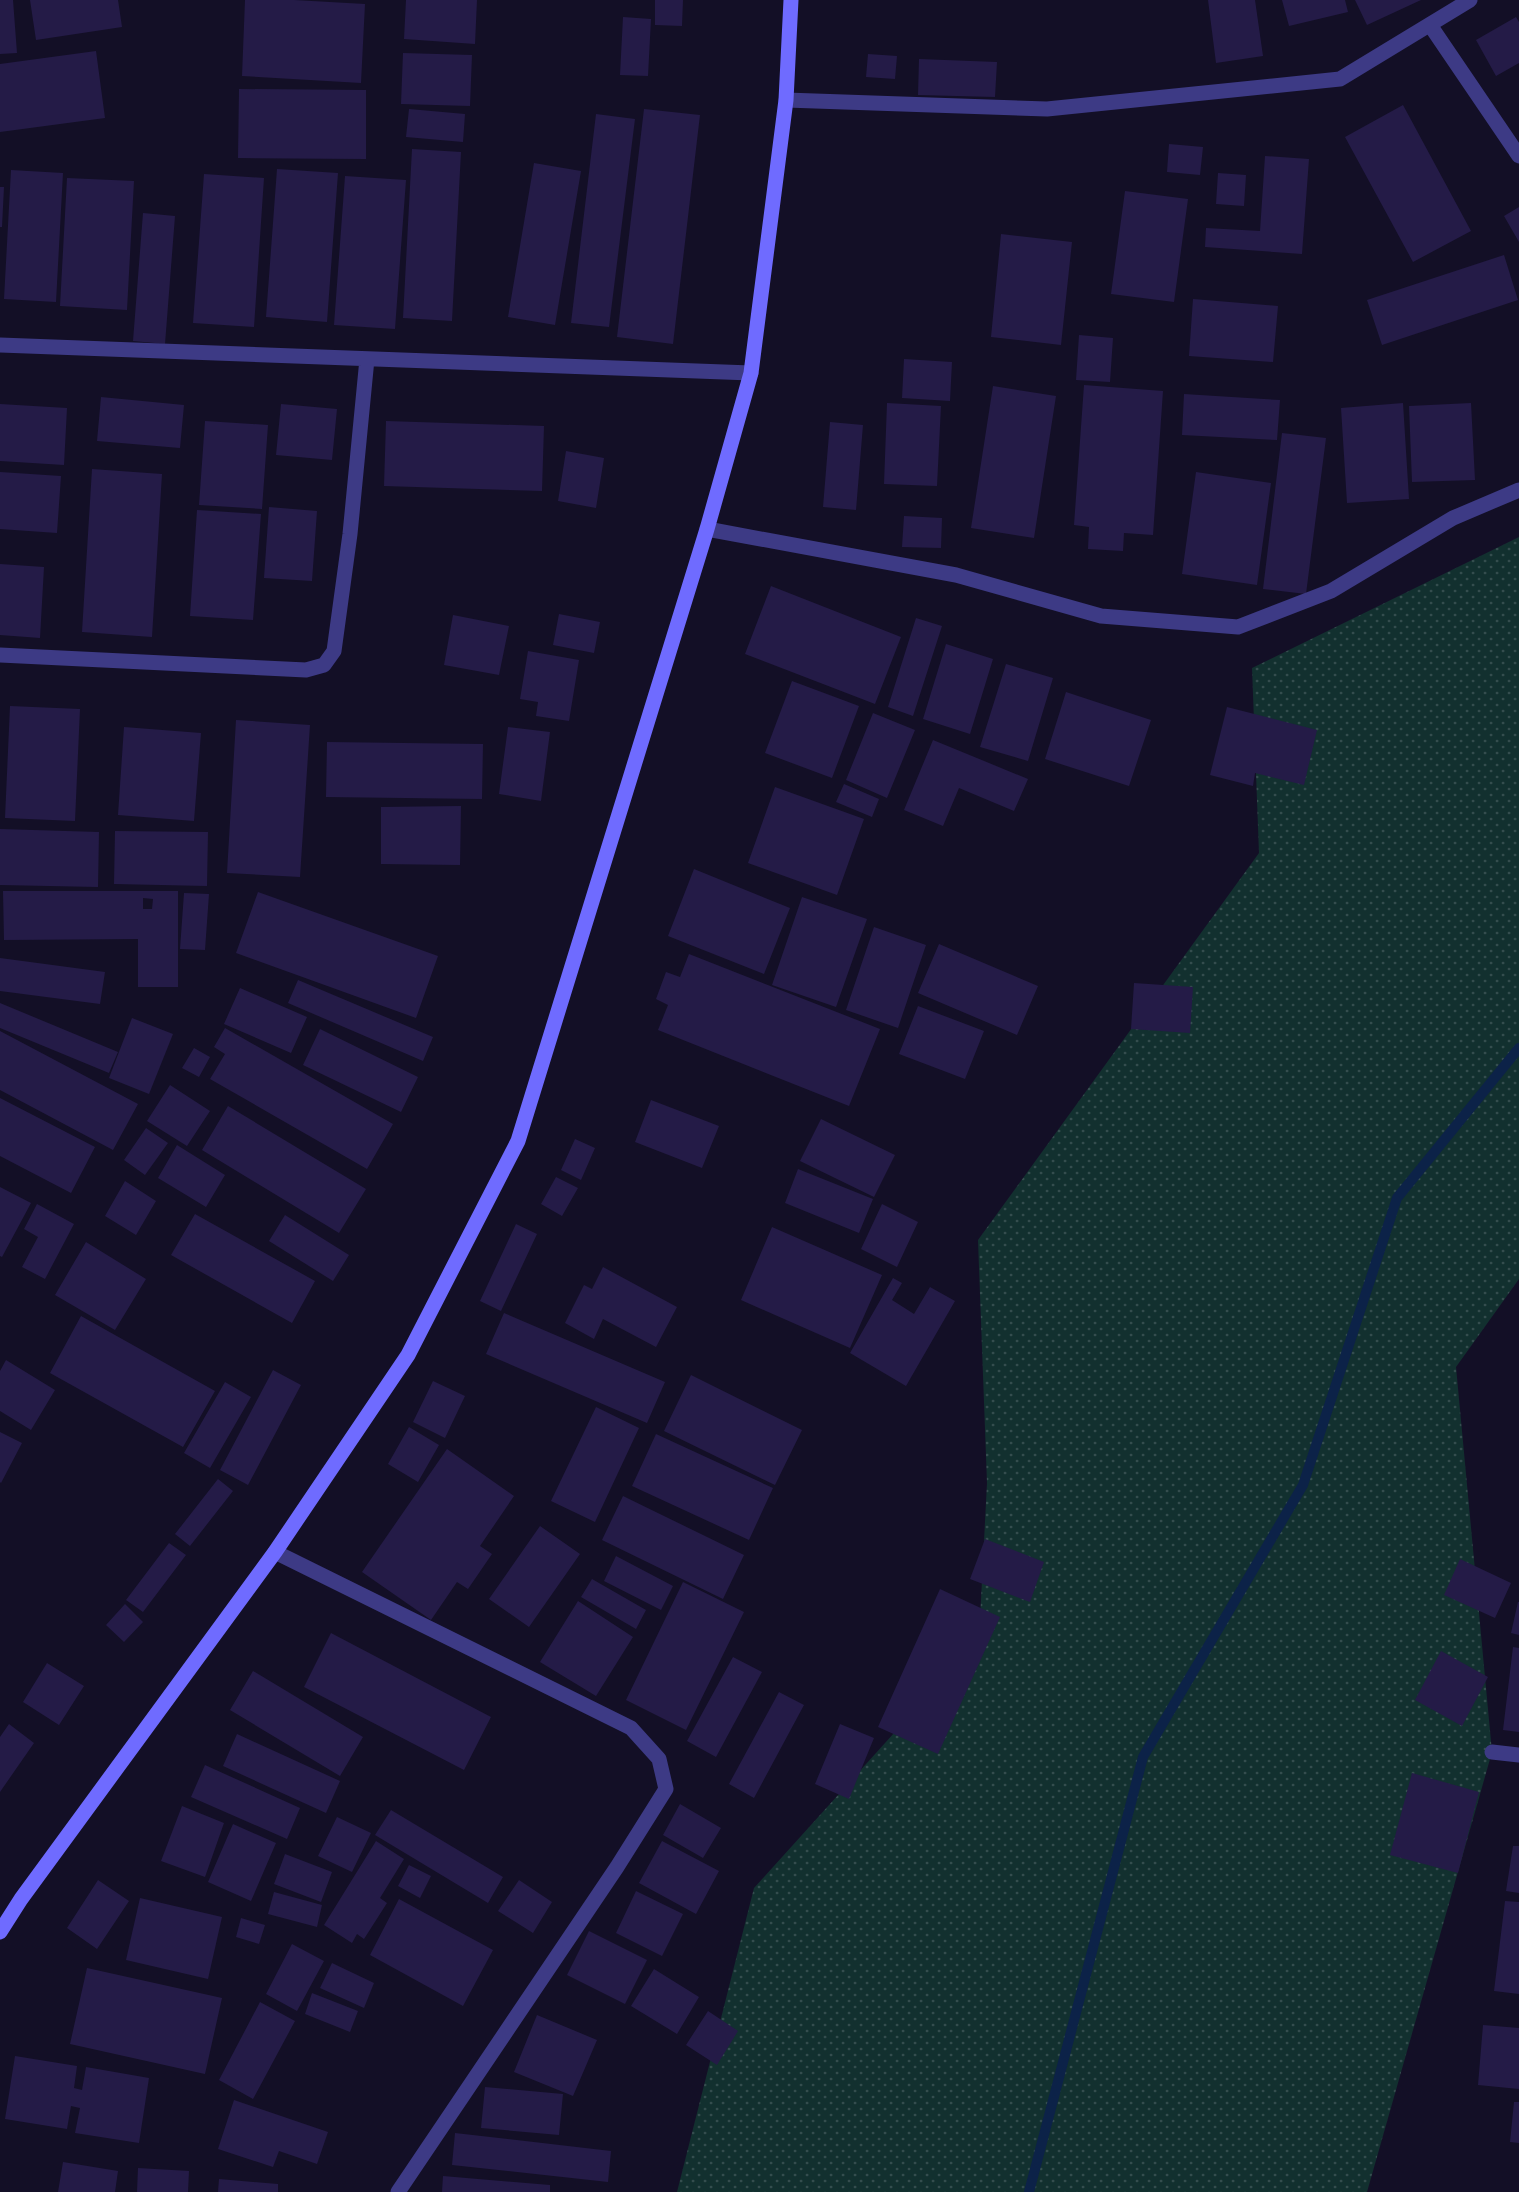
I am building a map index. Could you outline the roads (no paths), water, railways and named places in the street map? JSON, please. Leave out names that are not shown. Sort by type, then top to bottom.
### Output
[{"type":"street","points":[[0,1932],[21,1899],[275,1552],[408,1354],[518,1141],[707,530],[751,373],[786,100],[791,0]]},
{"type":"street","points":[[786,100],[1047,110],[1340,79],[1470,0]]},
{"type":"street","points":[[1430,25],[1519,156]]},
{"type":"street","points":[[0,345],[751,373]]},
{"type":"street","points":[[0,655],[306,670],[324,665],[334,651],[350,534],[367,359]]},
{"type":"street","points":[[707,530],[956,575],[1101,616],[1238,627],[1331,591],[1454,518],[1519,490]]},
{"type":"street","points":[[275,1552],[631,1728],[659,1759],[666,1789],[617,1867],[398,2192]]},
{"type":"street","points":[[1492,1752],[1519,1755]]},
{"type":"waterway","points":[[1029,2192],[1143,1757],[1303,1485],[1397,1198],[1519,1048]]}]
